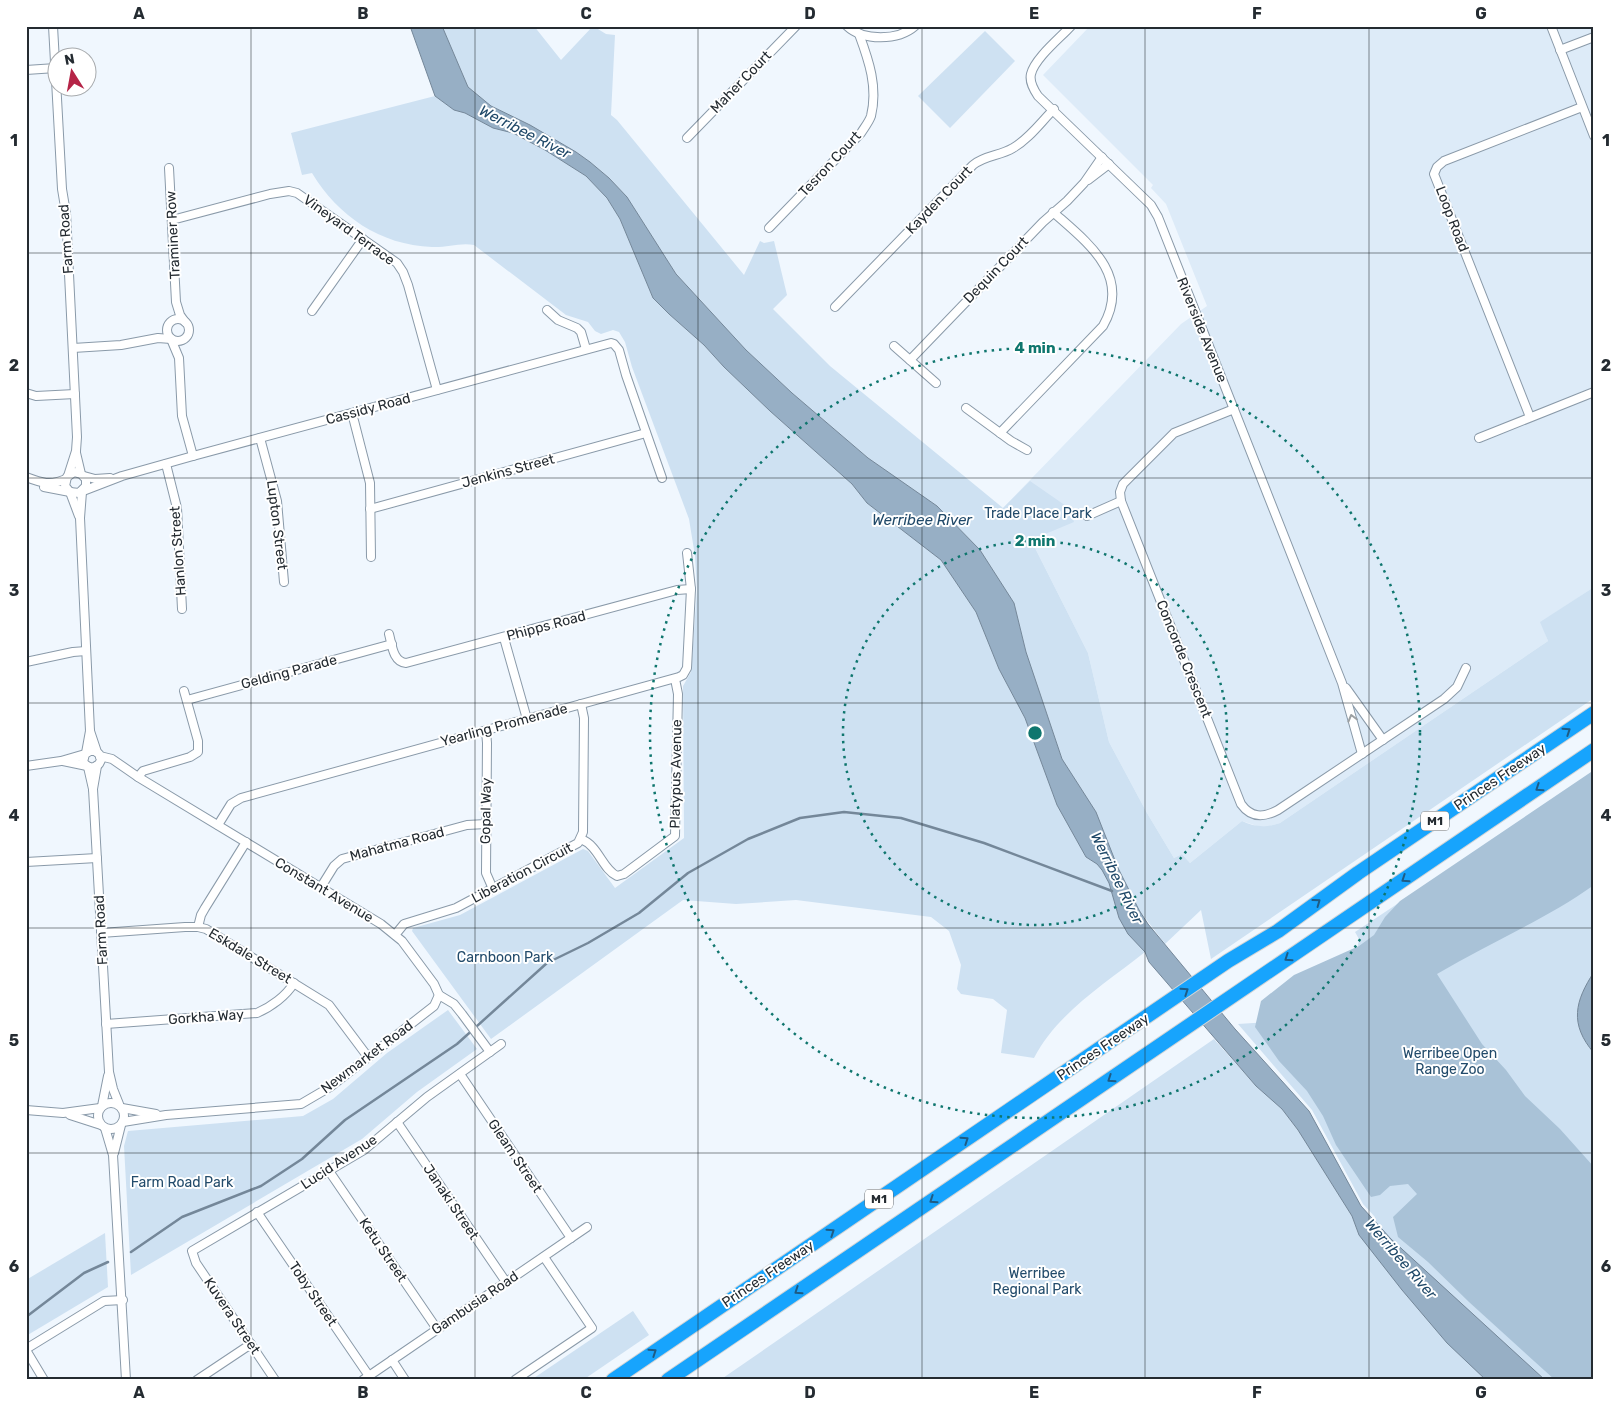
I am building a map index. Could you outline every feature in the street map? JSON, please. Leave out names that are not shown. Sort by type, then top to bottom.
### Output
[{"type":"highway","name":"Princes Freeway","points":[[613,1380],[1145,1018],[1278,931],[1366,868],[1594,713]]},
{"type":"highway","name":"M1","points":[[668,1380],[1594,750]]},
{"type":"street","name":"Farm Road","points":[[54,26],[55,48]]},
{"type":"street","name":"Maher Court","points":[[687,138],[796,26]]},
{"type":"street","points":[[847,26],[853,32],[859,34],[891,37],[915,26]]},
{"type":"street","name":"Riverside Avenue","points":[[1071,26],[1036,63],[1030,76],[1032,87],[1038,96],[1054,109],[1151,206],[1158,217],[1342,683],[1362,754]]},
{"type":"street","points":[[1551,26],[1594,136]]},
{"type":"street","name":"Tesron Court","points":[[769,228],[861,133],[870,117],[874,95],[872,73],[870,62],[859,34]]},
{"type":"street","points":[[1560,50],[1594,37]]},
{"type":"street","points":[[26,70],[48,69]]},
{"type":"street","name":"Farm Road","points":[[57,98],[62,189],[66,213],[77,437],[76,451],[67,477]]},
{"type":"street","name":"Loop Road","points":[[1530,418],[1434,174],[1437,167],[1444,161],[1582,107]]},
{"type":"street","name":"Kayden Court","points":[[835,307],[973,165],[985,157],[1006,152],[1016,146],[1054,109]]},
{"type":"street","name":"Dequin Court","points":[[1084,183],[1102,157]]},
{"type":"street","name":"Dequin Court","points":[[910,360],[1042,222],[1084,183],[1109,164]]},
{"type":"street","name":"Traminer Row","points":[[169,168],[176,302],[180,316],[185,322]]},
{"type":"street","name":"Vineyard Terrace","points":[[172,220],[270,194],[289,191],[297,193],[397,263],[403,272],[437,390]]},
{"type":"street","points":[[1000,433],[1103,326],[1112,303],[1112,286],[1105,264],[1053,212]]},
{"type":"street","points":[[312,311],[363,239]]},
{"type":"street","name":"Traminer Row","points":[[169,324],[176,302]]},
{"type":"street","points":[[548,310],[558,320],[577,328],[581,332],[586,349]]},
{"type":"street","points":[[148,339],[177,320],[185,322],[188,329],[179,358]]},
{"type":"street","points":[[169,324],[167,331],[179,358],[182,416],[193,456]]},
{"type":"street","points":[[72,348],[121,345],[148,339],[171,339],[178,341],[186,338]]},
{"type":"street","name":"Cassidy Road","points":[[82,492],[122,476],[607,343],[614,344],[618,350],[646,433]]},
{"type":"street","points":[[894,346],[936,383]]},
{"type":"street","points":[[1479,438],[1594,392]]},
{"type":"street","points":[[26,393],[36,396],[75,394]]},
{"type":"street","points":[[966,408],[1027,450]]},
{"type":"street","points":[[1087,516],[1121,502],[1120,492],[1123,484],[1167,438],[1181,430],[1234,409]]},
{"type":"street","points":[[352,413],[370,484],[371,557]]},
{"type":"street","points":[[646,433],[662,478]]},
{"type":"street","name":"Jenkins Street","points":[[370,509],[646,433]]},
{"type":"street","name":"Lupton Street","points":[[260,438],[276,495],[284,582]]},
{"type":"street","name":"Farm Road","points":[[76,451],[83,475]]},
{"type":"street","name":"Hanlon Street","points":[[166,464],[177,508],[182,609]]},
{"type":"street","points":[[26,477],[50,484],[56,483],[74,472],[83,475],[86,486],[82,492],[80,518],[90,731],[83,762],[87,767]]},
{"type":"street","name":"Cassidy Road","points":[[83,475],[95,479],[122,476]]},
{"type":"street","points":[[67,477],[65,486],[70,492],[80,518]]},
{"type":"street","points":[[37,481],[45,487],[76,494],[82,492]]},
{"type":"street","name":"Concorde Crescent","points":[[1121,502],[1241,804],[1252,814],[1262,816],[1271,814],[1444,699],[1457,687],[1466,668]]},
{"type":"street","points":[[675,679],[683,675],[687,668],[691,589],[687,554]]},
{"type":"street","name":"Phipps Road","points":[[392,644],[396,659],[400,663],[411,662],[677,590],[691,589]]},
{"type":"street","points":[[389,634],[392,644]]},
{"type":"street","points":[[504,638],[527,719]]},
{"type":"street","name":"Gelding Parade","points":[[187,700],[392,644]]},
{"type":"street","points":[[26,662],[72,652],[86,651]]},
{"type":"street","name":"Yearling Promenade","points":[[218,825],[231,804],[241,798],[675,679]]},
{"type":"street","name":"Platypus Avenue","points":[[581,839],[593,846],[611,872],[617,876],[624,874],[675,836],[678,694],[675,679]]},
{"type":"street","name":"Riverside Avenue","points":[[1342,683],[1383,740]]},
{"type":"street","points":[[138,777],[143,771],[190,757],[198,752],[198,741],[184,691]]},
{"type":"street","name":"Liberation Circuit","points":[[395,935],[404,924],[456,908],[573,846],[581,839],[583,832],[584,718],[581,704]]},
{"type":"street","name":"Gopal Way","points":[[486,730],[486,873],[493,889]]},
{"type":"street","points":[[90,731],[101,760],[98,766]]},
{"type":"street","points":[[26,766],[62,761],[90,751],[98,754]]},
{"type":"street","name":"Constant Avenue","points":[[98,754],[112,759],[138,777],[381,924],[402,941],[434,984],[438,995]]},
{"type":"street","points":[[62,761],[93,768],[98,766],[122,766]]},
{"type":"street","name":"Farm Road","points":[[93,789],[98,766]]},
{"type":"street","name":"Farm Road","points":[[87,767],[93,789],[109,1072],[113,1089],[121,1106]]},
{"type":"street","name":"Mahatma Road","points":[[321,888],[334,866],[342,860],[467,825],[486,824]]},
{"type":"street","points":[[198,927],[205,908],[246,842]]},
{"type":"street","points":[[26,862],[97,858]]},
{"type":"street","name":"Eskdale Street","points":[[102,933],[198,927],[206,929],[329,1005],[368,1056]]},
{"type":"street","name":"Gorkha Way","points":[[106,1024],[257,1013],[264,1010],[290,990],[294,983]]},
{"type":"street","points":[[438,995],[454,1004],[490,1052]]},
{"type":"street","name":"Newmarket Road","points":[[122,1124],[166,1115],[301,1104],[330,1087],[434,1006],[438,995]]},
{"type":"street","name":"Lucid Avenue","points":[[192,1251],[364,1150],[427,1097],[501,1044]]},
{"type":"street","name":"Farm Road","points":[[101,1107],[109,1072]]},
{"type":"street","name":"Gleam Street","points":[[460,1074],[571,1238]]},
{"type":"street","points":[[63,1113],[101,1107],[110,1102],[121,1106],[125,1115],[113,1154]]},
{"type":"street","name":"Newmarket Road","points":[[121,1106],[166,1115]]},
{"type":"street","points":[[101,1107],[98,1115],[113,1154],[123,1300],[126,1380]]},
{"type":"street","points":[[26,1110],[63,1113],[86,1118],[113,1129],[122,1124]]},
{"type":"street","name":"Janaki Street","points":[[397,1122],[506,1282]]},
{"type":"street","name":"Ketu Street","points":[[329,1170],[437,1329]]},
{"type":"street","name":"Toby Street","points":[[257,1212],[366,1378]]},
{"type":"street","name":"Gambusia Road","points":[[366,1378],[587,1227]]},
{"type":"street","name":"Kuvera Street","points":[[192,1251],[196,1263],[275,1380]]},
{"type":"street","points":[[516,1380],[592,1328],[544,1257]]},
{"type":"street","points":[[44,1380],[26,1350],[104,1301],[123,1300]]},
{"type":"street","points":[[197,1380],[251,1344]]},
{"type":"street","points":[[392,1360],[405,1380]]},
{"type":"shaded area","points":[[1090,26],[1594,26],[1594,587],[1541,622],[1548,641],[1280,823],[1260,827],[1242,821],[1190,863],[1182,854],[1174,858],[1147,813],[1109,742],[1088,653],[1028,534],[1003,508],[1181,324],[1207,306],[1166,204],[1151,188],[1153,185],[1043,75]]},
{"type":"green space","name":"Trade Place Park","points":[[442,26],[534,26],[561,60],[593,26],[606,34],[615,35],[611,115],[744,275],[760,241],[764,243],[774,241],[787,295],[773,309],[830,366],[1003,508],[1030,481],[1069,508],[1074,522],[1031,540],[1088,653],[1109,742],[1147,813],[1174,858],[1182,854],[1190,863],[1242,821],[1251,825],[1261,826],[1280,823],[1548,641],[1540,622],[1594,587],[1594,698],[1211,959],[1201,910],[1165,944],[1139,910],[1118,868],[1096,812],[1062,759],[1026,652],[1014,603],[980,550],[937,506],[868,458],[792,393],[746,350],[676,274],[627,197],[609,178],[576,152],[530,125],[491,106],[468,87]]},
{"type":"green space","points":[[985,31],[1015,61],[950,128],[918,96]]},
{"type":"green space","name":"Carnboon Park","points":[[435,96],[454,110],[465,113],[493,128],[513,133],[545,150],[586,176],[607,198],[620,219],[653,298],[704,345],[770,411],[852,484],[867,503],[941,560],[976,612],[999,669],[1025,718],[1057,805],[1086,857],[1097,864],[1102,870],[1109,883],[1119,918],[1145,952],[1069,1013],[1044,1042],[1034,1058],[1001,1053],[1007,1010],[993,999],[961,994],[957,989],[961,965],[949,931],[931,917],[796,900],[736,904],[683,900],[491,1039],[412,931],[413,928],[460,915],[583,849],[588,851],[615,888],[684,838],[683,686],[691,672],[697,590],[695,556],[689,519],[632,367],[625,342],[619,332],[613,330],[601,334],[595,331],[588,322],[566,315],[474,245],[464,244],[437,247],[413,245],[395,241],[378,234],[348,215],[322,188],[312,173],[302,175],[291,133]]},
{"type":"green space","points":[[1594,770],[1594,885],[1537,920],[1437,974],[1482,1044],[1506,1070],[1525,1096],[1560,1129],[1594,1167],[1594,1380],[1555,1380],[1428,1262],[1398,1237],[1393,1217],[1417,1194],[1408,1184],[1390,1186],[1380,1195],[1371,1197],[1336,1145],[1323,1116],[1307,1091],[1279,1061],[1255,1027],[1261,1001],[1294,975],[1359,946],[1374,935],[1385,917],[1400,901]]},
{"type":"green space","name":"Werribee Open Range Zoo","points":[[1594,773],[1594,1380],[720,1380],[1214,1039],[1256,1086],[1282,1109],[1298,1130],[1352,1216],[1359,1234],[1375,1217],[1363,1204],[1312,1110],[1238,1024],[1269,1022],[1357,951],[1359,939],[1355,932]]},
{"type":"green space","name":"Farm Road Park","points":[[448,1010],[477,1049],[417,1092],[362,1139],[131,1275],[124,1146],[128,1131],[303,1116],[333,1099],[387,1053]]},
{"type":"green space","points":[[105,1233],[108,1287],[26,1336],[26,1280]]},
{"type":"green space","points":[[633,1311],[649,1335],[583,1380],[531,1380]]},
{"type":"water","name":"Werribee River","points":[[410,26],[442,26],[468,87],[491,106],[530,125],[576,152],[609,178],[627,197],[676,274],[746,350],[792,393],[868,458],[937,506],[980,550],[1014,603],[1026,652],[1062,759],[1096,812],[1118,868],[1148,924],[1235,1029],[1309,1111],[1361,1206],[1391,1239],[1545,1380],[1486,1380],[1447,1343],[1359,1235],[1352,1216],[1298,1130],[1282,1109],[1256,1086],[1149,962],[1145,952],[1128,934],[1119,918],[1109,883],[1102,870],[1097,864],[1086,857],[1057,805],[1025,718],[999,669],[976,612],[941,560],[867,503],[852,484],[770,411],[704,345],[653,298],[620,219],[607,198],[586,176],[545,150],[513,133],[493,128],[465,113],[454,110],[435,96]]},
{"type":"water","points":[[1594,972],[1594,1053],[1581,1032],[1578,1012],[1582,993]]},
{"type":"waterway","points":[[131,1252],[182,1217],[261,1186],[302,1159],[345,1120],[457,1044],[547,963],[588,943],[639,913],[688,873],[748,839],[800,818],[844,812],[901,818],[984,843],[1112,891]]},
{"type":"waterway","points":[[26,1317],[84,1273],[108,1262]]},
{"type":"park label","name":"Werribee Regional Park","points":[[1037,1282]]}]
